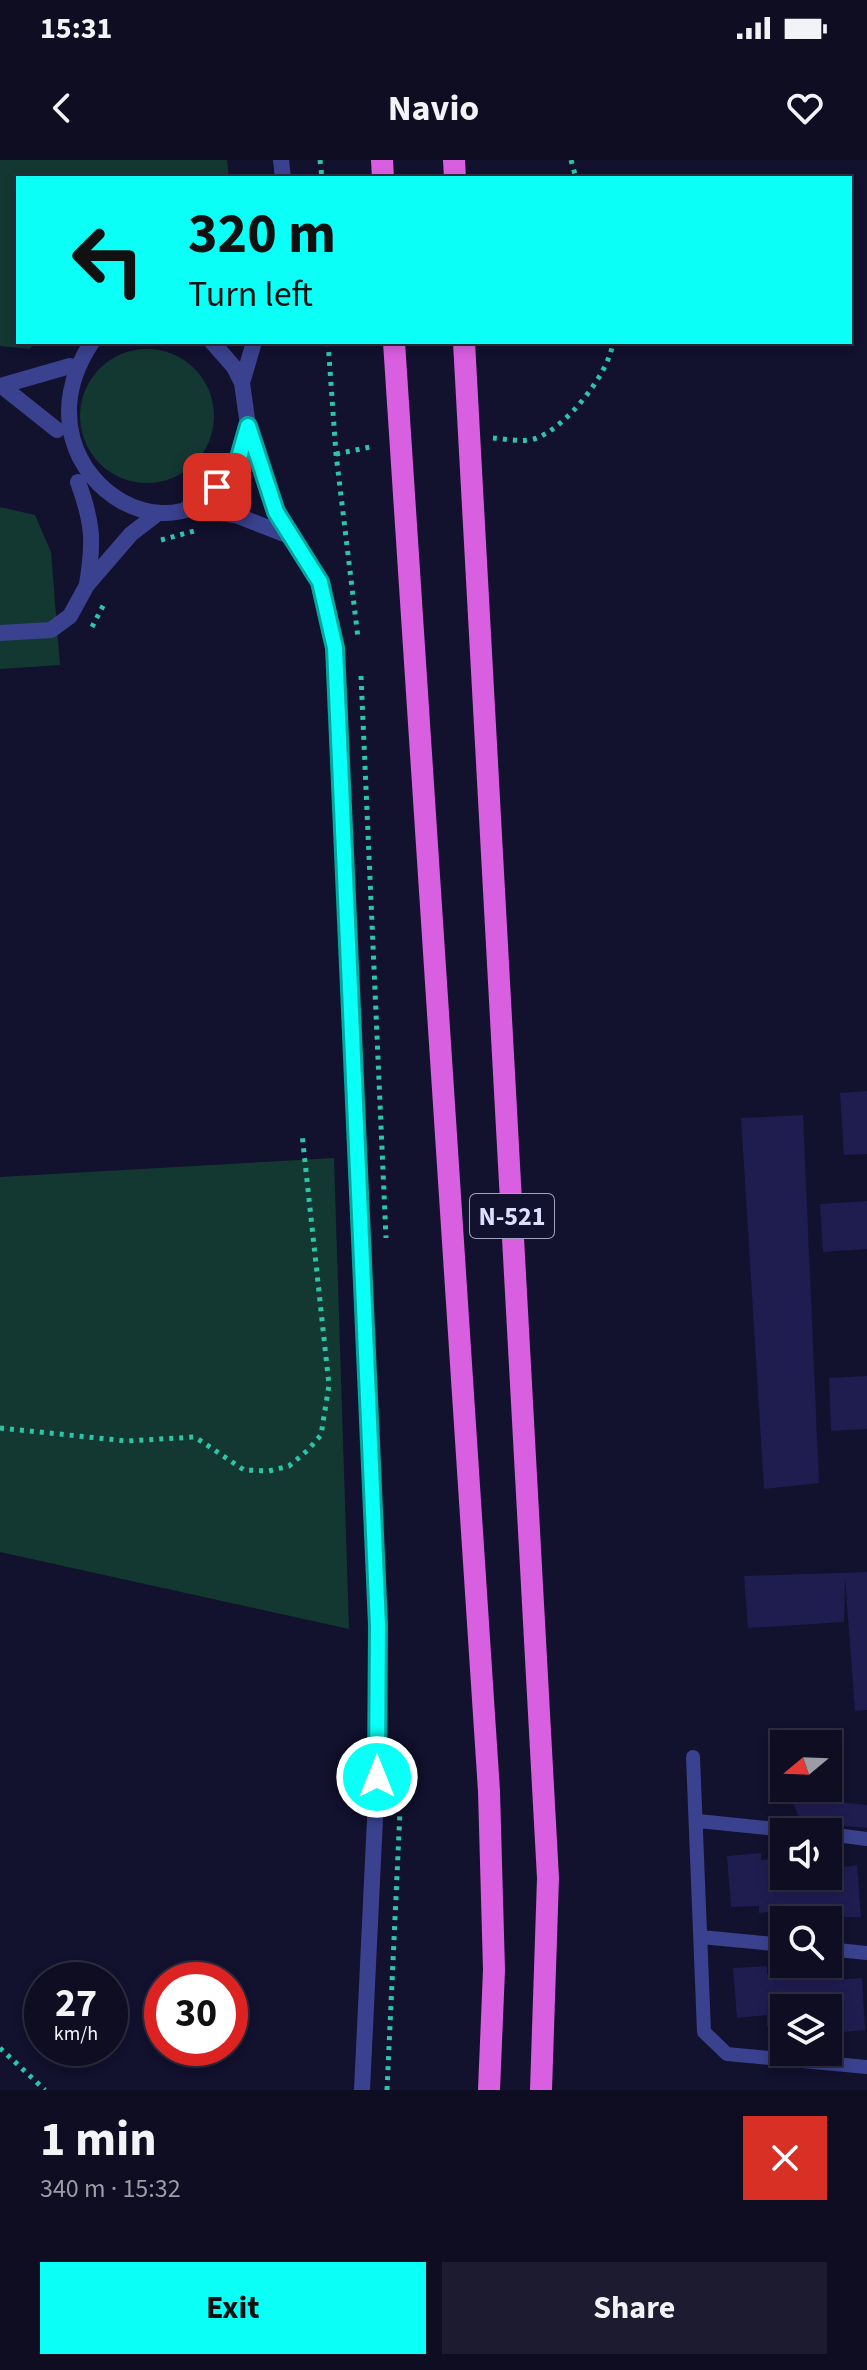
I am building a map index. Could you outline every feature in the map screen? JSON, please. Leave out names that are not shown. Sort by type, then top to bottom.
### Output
[{"type":"highway","name":"N-521","points":[[394,344],[489,1791],[494,1970],[489,2090]]},
{"type":"highway","name":"N-521","points":[[464,344],[548,1878],[541,2090]]},
{"type":"street","points":[[90,344],[70,366],[57,401],[57,430],[66,461],[77,477],[100,499],[119,509],[157,514]]},
{"type":"street","points":[[214,344],[234,367],[242,383],[248,426],[269,496],[320,582],[335,648],[378,1625],[377,1777],[362,2090]]},
{"type":"street","points":[[242,383],[253,344]]},
{"type":"street","points":[[2,387],[70,366]]},
{"type":"street","points":[[2,387],[57,430]]},
{"type":"street","points":[[0,633],[51,630],[70,616],[87,585],[131,534],[157,514],[202,500],[227,477],[238,461],[248,426]]},
{"type":"street","points":[[77,477],[91,517],[93,544],[87,585]]},
{"type":"street","points":[[186,506],[238,516],[292,537]]},
{"type":"lane","points":[[693,1757],[698,1821],[704,2032],[727,2054],[867,2067]]},
{"type":"lane","points":[[698,1821],[770,1828]]},
{"type":"lane","points":[[842,1836],[867,1839]]},
{"type":"lane","points":[[701,1937],[770,1944]]},
{"type":"lane","points":[[842,1950],[867,1953]]},
{"type":"path","points":[[328,344],[336,454],[375,446]]},
{"type":"path","points":[[492,438],[534,440],[561,425],[593,385],[612,344]]},
{"type":"path","points":[[151,542],[206,530]]},
{"type":"path","points":[[88,631],[101,616],[105,600]]},
{"type":"path","points":[[336,711],[365,712]]},
{"type":"path","points":[[0,1428],[127,1441],[195,1437],[244,1470],[269,1471],[289,1466],[308,1450],[321,1435],[329,1385],[302,1134]]},
{"type":"path","points":[[0,2048],[45,2090]]},
{"type":"green space","points":[[0,160],[227,160],[229,176],[16,176],[16,344],[34,344],[30,349],[0,346]]},
{"type":"green space","points":[[147,349],[172,355],[194,369],[208,391],[214,416],[208,441],[194,463],[172,477],[147,483],[122,477],[100,463],[86,441],[80,416],[86,391],[100,369],[122,355]]},
{"type":"green space","points":[[0,507],[35,515],[51,552],[60,665],[0,669]]},
{"type":"green space","points":[[334,1158],[349,1629],[0,1552],[0,1177]]},
{"type":"building","points":[[867,1091],[867,1154],[844,1155],[840,1093]]},
{"type":"building","points":[[803,1115],[819,1483],[764,1489],[741,1118]]},
{"type":"building","points":[[867,1201],[867,1249],[823,1252],[820,1204]]},
{"type":"building","points":[[867,1376],[867,1429],[831,1431],[829,1378]]},
{"type":"building","points":[[867,1572],[867,1710],[855,1711],[845,1578],[844,1622],[748,1628],[744,1576]]},
{"type":"building","points":[[793,1802],[867,1805],[867,1828],[842,1826],[842,1818],[799,1818]]},
{"type":"building","points":[[761,1853],[761,1860],[770,1859],[770,1890],[842,1890],[842,1867],[857,1865],[861,1917],[842,1917],[842,1906],[770,1906],[770,1912],[759,1913],[759,1906],[731,1907],[727,1856]]},
{"type":"building","points":[[767,1966],[770,1978],[862,1978],[865,2030],[842,2032],[842,1994],[770,1994],[770,2026],[767,2026],[767,2015],[737,2018],[733,1968]]},
{"type":"route","points":[[217,487],[238,461],[248,426],[276,512],[320,582],[335,648],[378,1625],[377,1777]]}]
